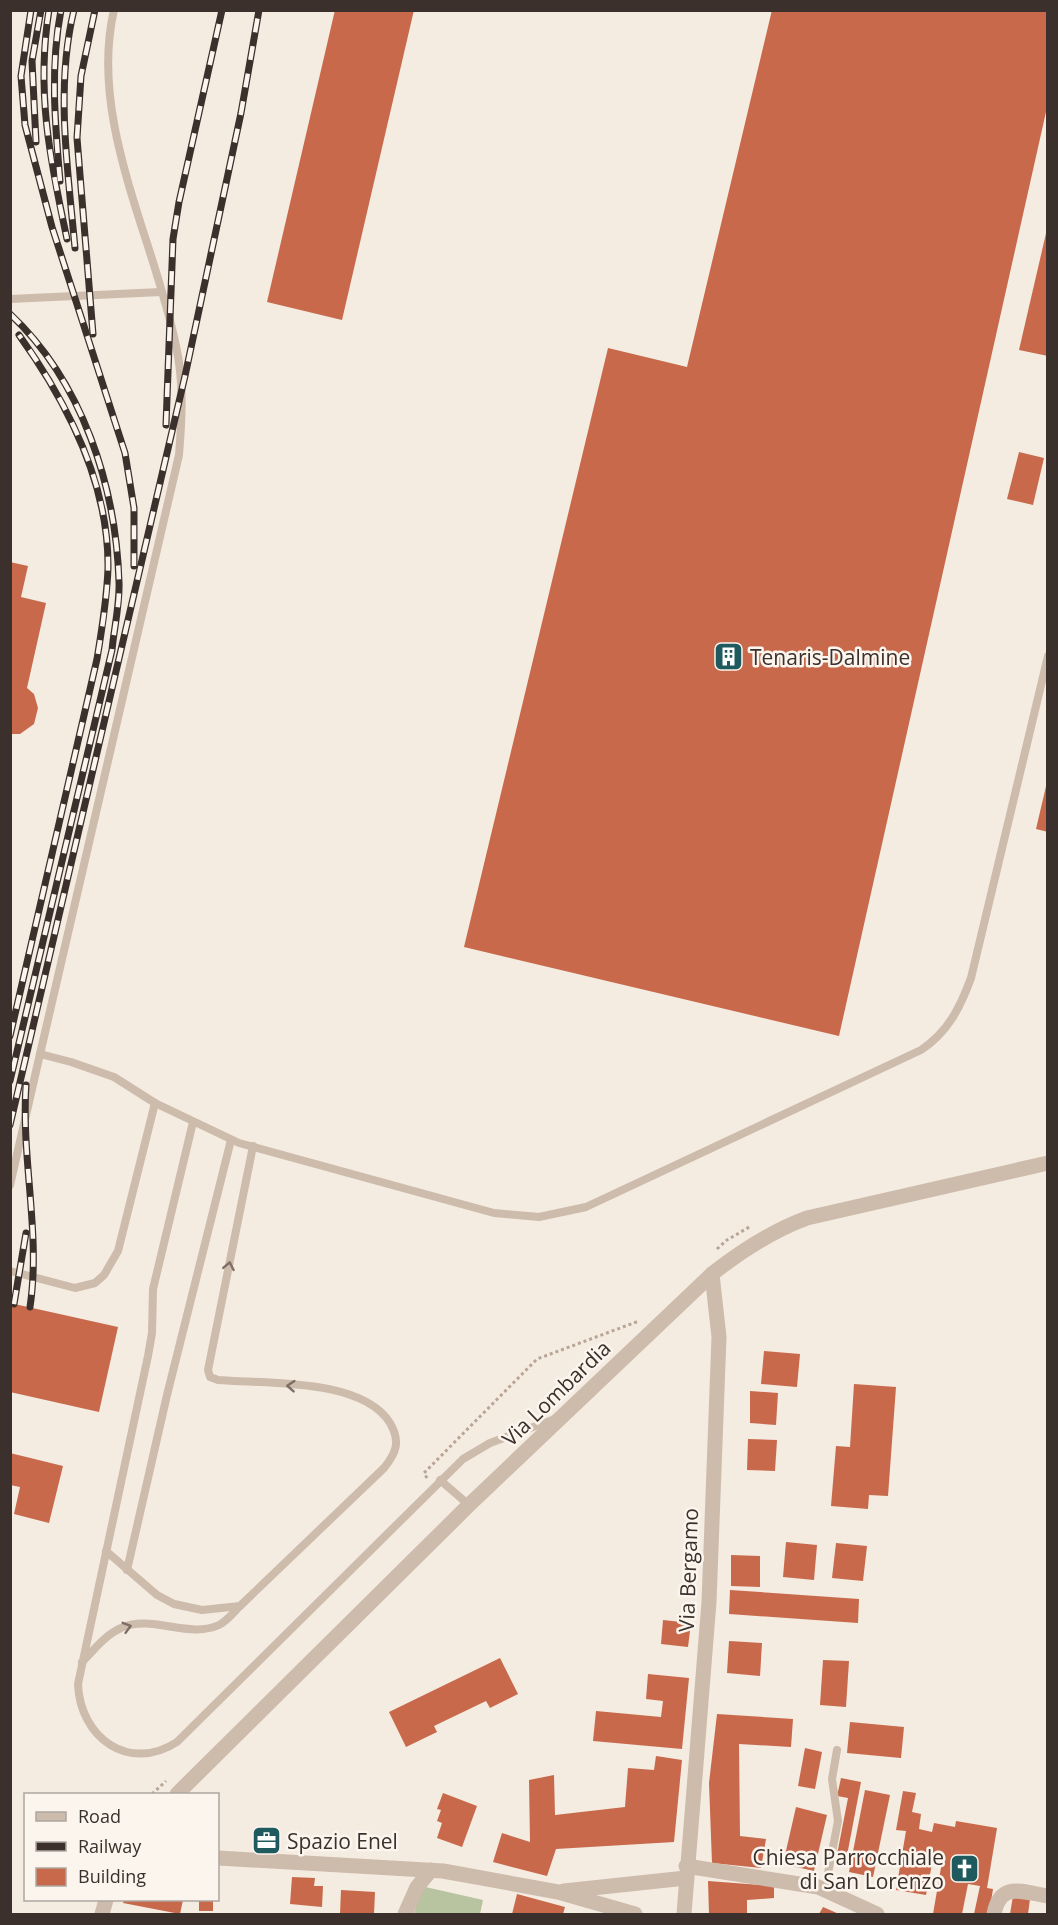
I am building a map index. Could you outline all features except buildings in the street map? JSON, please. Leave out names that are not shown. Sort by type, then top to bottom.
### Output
[{"type":"street","name":"Via Lombardia","points":[[178,1793],[469,1505],[712,1274],[759,1241],[783,1227],[807,1218],[1047,1163]]},
{"type":"street","name":"Via Bergamo","points":[[684,1914],[709,1602],[718,1337],[712,1274]]},
{"type":"street","points":[[219,1858],[430,1870],[558,1892],[635,1914]]},
{"type":"street","points":[[405,1914],[417,1887],[430,1870]]},
{"type":"street","points":[[558,1892],[686,1872],[825,1889],[877,1914]]},
{"type":"street","points":[[615,1909],[618,1884]]},
{"type":"street","points":[[994,1914],[999,1898],[1006,1892],[1018,1891],[1047,1896]]},
{"type":"lane","points":[[10,1185],[179,455],[183,411],[177,346],[115,130],[109,77],[114,10]]},
{"type":"lane","points":[[10,299],[160,292]]},
{"type":"lane","points":[[40,1054],[72,1062],[114,1077],[155,1103],[231,1140],[494,1213],[531,1218],[586,1207],[642,1183],[921,1050],[947,1027],[962,1001],[973,972],[1047,656]]},
{"type":"lane","points":[[10,1271],[75,1288],[95,1283],[104,1275],[118,1251],[155,1103]]},
{"type":"lane","points":[[193,1122],[153,1289],[150,1347],[82,1662],[78,1695],[85,1717],[99,1736],[109,1744],[132,1754],[156,1753],[177,1742],[463,1459],[480,1448],[561,1417]]},
{"type":"lane","points":[[127,1570],[167,1395],[231,1140]]},
{"type":"lane","points":[[82,1662],[103,1640],[121,1628],[142,1624],[216,1626],[240,1606],[384,1468],[394,1454],[397,1444],[396,1435],[384,1415],[365,1400],[349,1392],[218,1380],[208,1374],[253,1146]]},
{"type":"lane","points":[[440,1480],[469,1505]]},
{"type":"lane","points":[[106,1551],[157,1595],[184,1607],[210,1610],[240,1606]]},
{"type":"lane","points":[[825,1889],[838,1821],[832,1779],[837,1750]]},
{"type":"green space","points":[[421,1886],[483,1900],[480,1914],[414,1914]]},
{"type":"railway","points":[[31,10],[21,76],[25,125],[52,227],[125,453],[134,508],[134,566]]},
{"type":"railway","points":[[36,142],[32,61],[41,10]]},
{"type":"railway","points":[[49,10],[45,40],[44,97],[50,153],[67,239]]},
{"type":"railway","points":[[60,181],[55,116],[55,74],[61,10]]},
{"type":"railway","points":[[74,10],[68,39],[64,99],[75,248]]},
{"type":"railway","points":[[93,334],[77,138],[81,76],[95,10]]},
{"type":"railway","points":[[166,425],[173,239],[179,202],[222,10]]},
{"type":"railway","points":[[10,1125],[185,376],[241,113],[259,10]]},
{"type":"railway","points":[[10,314],[35,341],[57,371],[90,437],[111,509],[119,590],[112,650],[10,1081]]},
{"type":"railway","points":[[10,1036],[97,659],[108,568],[101,505],[82,445],[53,388],[19,335]]},
{"type":"railway","points":[[26,1085],[26,1141],[33,1252],[30,1307]]},
{"type":"railway","points":[[14,1304],[26,1233]]},
{"type":"place","name":"Tenaris-Dalmine","points":[[729,657]]},
{"type":"place","name":"Spazio Enel","points":[[266,1841]]},
{"type":"place","name":"Chiesa Parrocchiale di San Lorenzo","points":[[965,1869]]}]
